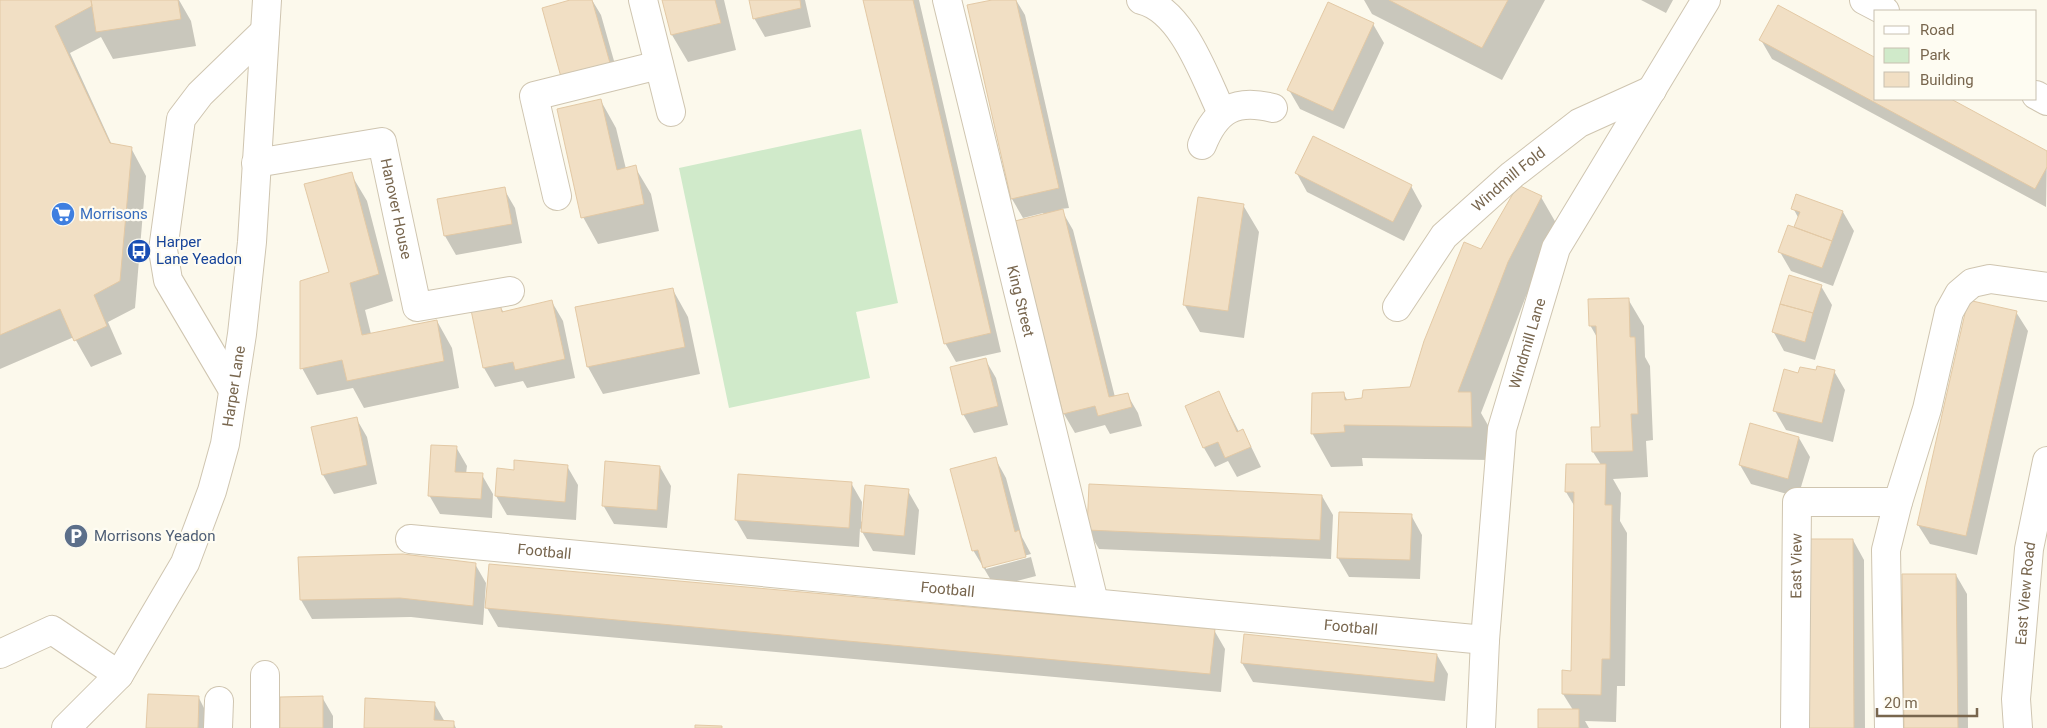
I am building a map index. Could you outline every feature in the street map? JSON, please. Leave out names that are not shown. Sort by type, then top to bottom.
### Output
[{"type":"street","name":"Harper Lane","points":[[66,728],[119,675],[185,563],[212,491],[225,444],[252,242],[267,0]]},
{"type":"street","points":[[642,0],[671,112]]},
{"type":"street","name":"King Street","points":[[947,0],[1094,602]]},
{"type":"street","points":[[1141,0],[1147,1],[1176,22],[1192,48],[1222,113]]},
{"type":"street","name":"Windmill Lane","points":[[1481,728],[1485,640],[1502,429],[1556,248],[1706,0]]},
{"type":"street","points":[[1864,0],[1883,10]]},
{"type":"street","points":[[233,390],[168,280],[163,250],[181,119],[200,94],[265,31]]},
{"type":"street","points":[[557,196],[534,96],[659,65]]},
{"type":"street","name":"Windmill Fold","points":[[1397,307],[1444,236],[1512,175],[1579,123],[1652,90]]},
{"type":"street","points":[[1202,145],[1209,127],[1222,113],[1243,104],[1257,104],[1273,108]]},
{"type":"street","name":"Hanover House","points":[[256,163],[382,142],[417,307],[510,290]]},
{"type":"street","points":[[1889,728],[1886,550],[1898,502],[1927,410],[1949,312],[1959,294],[1972,283],[1990,279],[2047,287]]},
{"type":"street","name":"East View Road","points":[[2018,728],[2016,699],[2029,548],[2047,461]]},
{"type":"street","name":"East View","points":[[1795,728],[1797,502],[1898,502]]},
{"type":"street","name":"Football","points":[[410,539],[1485,640]]},
{"type":"street","points":[[0,654],[52,630],[119,675]]},
{"type":"street","points":[[265,675],[265,728]]},
{"type":"street","points":[[218,728],[219,701]]},
{"type":"green space","points":[[861,129],[898,303],[856,312],[870,378],[729,408],[679,168]]},
{"type":"building","name":"Morrisons","points":[[0,0],[91,0],[92,6],[55,26],[110,143],[132,147],[120,281],[94,295],[107,326],[74,341],[60,309],[0,335]]},
{"type":"building","points":[[91,0],[178,0],[181,19],[96,32]]},
{"type":"building","points":[[570,0],[592,0],[610,63],[561,77],[542,8]]},
{"type":"building","points":[[662,0],[715,0],[721,23],[671,35]]},
{"type":"building","points":[[749,0],[800,0],[801,8],[753,19]]},
{"type":"building","points":[[863,0],[913,0],[991,333],[944,344]]},
{"type":"building","points":[[992,0],[1016,0],[1059,188],[1011,199],[967,5]]},
{"type":"building","points":[[1389,0],[1508,0],[1482,48]]},
{"type":"building","points":[[1328,2],[1374,23],[1333,111],[1287,90]]},
{"type":"building","points":[[1778,5],[1874,57],[1874,100],[1953,100],[2047,151],[2047,167],[2035,189],[1759,40]]},
{"type":"building","points":[[601,99],[617,170],[636,165],[644,204],[581,218],[557,109]]},
{"type":"building","points":[[1313,136],[1412,185],[1393,222],[1295,173]]},
{"type":"building","points":[[352,172],[379,274],[350,283],[362,335],[437,320],[444,361],[347,381],[342,360],[300,369],[300,281],[329,272],[304,184]]},
{"type":"building","points":[[1518,185],[1542,196],[1508,262],[1458,392],[1471,392],[1472,427],[1344,425],[1345,432],[1311,434],[1312,393],[1344,392],[1345,400],[1362,398],[1363,390],[1410,387],[1424,341],[1464,242],[1481,249]]},
{"type":"building","points":[[505,187],[512,224],[444,236],[437,199]]},
{"type":"building","points":[[1796,194],[1843,211],[1832,241],[1794,227],[1800,212],[1791,209]]},
{"type":"building","points":[[1198,197],[1244,204],[1228,311],[1183,305]]},
{"type":"building","points":[[1063,209],[1109,397],[1128,393],[1132,407],[1098,416],[1095,406],[1063,414],[1015,221]]},
{"type":"building","points":[[1788,225],[1832,241],[1822,268],[1778,252]]},
{"type":"building","points":[[1789,275],[1822,285],[1813,313],[1780,304]]},
{"type":"building","points":[[673,288],[685,347],[587,367],[575,307]]},
{"type":"building","points":[[1629,298],[1630,337],[1635,337],[1638,414],[1631,414],[1633,451],[1592,452],[1591,427],[1600,427],[1596,326],[1589,326],[1588,299]]},
{"type":"building","points":[[552,300],[565,359],[515,370],[513,362],[483,368],[471,310],[500,304],[502,312]]},
{"type":"building","points":[[1968,300],[2017,311],[1966,536],[1917,525]]},
{"type":"building","points":[[1780,304],[1813,313],[1805,342],[1772,332]]},
{"type":"building","points":[[986,358],[998,406],[962,415],[950,367]]},
{"type":"building","points":[[1817,366],[1835,370],[1822,423],[1773,411],[1784,369],[1798,373],[1800,367],[1816,370]]},
{"type":"building","points":[[1219,391],[1237,432],[1243,429],[1251,447],[1225,458],[1218,442],[1203,448],[1185,406]]},
{"type":"building","points":[[357,417],[367,465],[322,475],[311,427]]},
{"type":"building","points":[[1750,423],[1799,437],[1788,479],[1739,465]]},
{"type":"building","points":[[431,445],[457,446],[455,472],[483,473],[481,499],[428,496]]},
{"type":"building","points":[[996,457],[1015,532],[1019,530],[1026,557],[983,568],[978,550],[972,551],[950,469]]},
{"type":"building","points":[[514,460],[568,465],[565,502],[495,496],[497,468],[514,470]]},
{"type":"building","points":[[605,461],[660,466],[657,510],[602,506]]},
{"type":"building","points":[[1566,464],[1606,464],[1605,505],[1612,505],[1610,659],[1602,659],[1601,695],[1562,694],[1562,670],[1571,671],[1574,492],[1565,492]]},
{"type":"building","points":[[738,474],[852,482],[849,528],[735,520]]},
{"type":"building","points":[[1089,484],[1322,495],[1320,540],[1087,530]]},
{"type":"building","points":[[865,485],[909,489],[904,536],[861,532]]},
{"type":"building","points":[[1339,512],[1412,514],[1410,560],[1337,558]]},
{"type":"building","points":[[1803,539],[1853,539],[1854,728],[1804,728]]},
{"type":"building","points":[[403,554],[476,563],[473,606],[400,598],[300,600],[298,557]]},
{"type":"building","points":[[489,564],[1215,629],[1210,674],[485,608]]},
{"type":"building","points":[[1902,574],[1956,574],[1958,728],[1904,728]]},
{"type":"building","points":[[1244,634],[1437,654],[1434,682],[1241,663]]},
{"type":"building","points":[[148,694],[199,696],[198,728],[146,728]]},
{"type":"building","points":[[323,696],[323,728],[280,728],[280,697]]},
{"type":"building","points":[[365,698],[435,702],[434,720],[454,721],[454,728],[364,728]]},
{"type":"building","points":[[1538,709],[1579,709],[1579,728],[1538,728]]},
{"type":"building","points":[[695,725],[722,726],[722,728],[695,728]]},
{"type":"place","name":"Morrisons","points":[[63,214]]},
{"type":"place","name":"Harper Lane Yeadon","points":[[139,251]]},
{"type":"place","name":"Morrisons Yeadon","points":[[76,536]]}]
